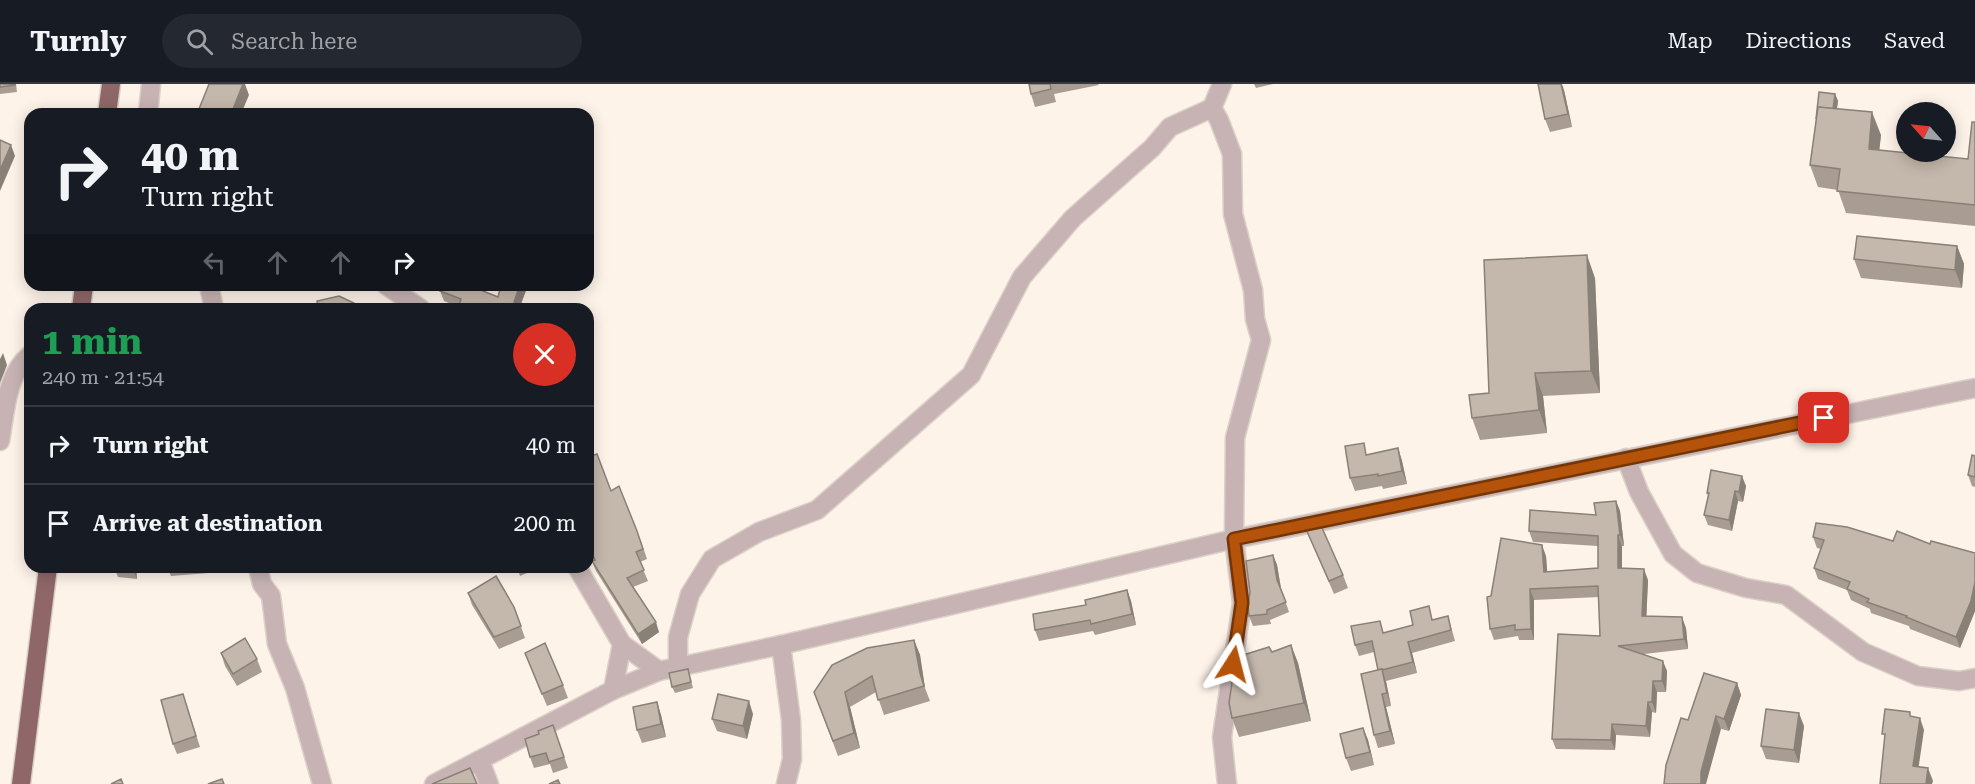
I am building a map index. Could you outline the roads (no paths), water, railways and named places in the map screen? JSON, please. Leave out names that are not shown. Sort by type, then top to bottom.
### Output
[{"type":"highway","points":[[108,108],[111,84]]},
{"type":"highway","points":[[21,784],[50,573]]},
{"type":"street","points":[[149,108],[151,84]]},
{"type":"street","points":[[678,666],[678,637],[690,594],[711,559],[759,532],[817,510],[971,375],[1022,277],[1073,218],[1152,148],[1170,127],[1212,108],[1222,84]]},
{"type":"street","points":[[1212,108],[1232,154],[1233,214],[1253,290],[1255,319],[1261,340],[1235,438],[1234,539],[1242,603],[1222,737],[1227,784]]},
{"type":"street","points":[[395,291],[412,303]]},
{"type":"street","points":[[0,441],[10,387],[17,370],[24,362]]},
{"type":"street","points":[[434,784],[613,690],[659,671],[678,666],[781,645],[1234,539],[1975,388]]},
{"type":"street","points":[[1626,458],[1639,492],[1673,554],[1697,573],[1746,588],[1786,595],[1863,651],[1918,676],[1959,681],[1975,678]]},
{"type":"street","points":[[259,573],[262,584],[271,596],[277,644],[295,688],[322,784]]},
{"type":"street","points":[[581,573],[622,644],[659,671]]},
{"type":"street","points":[[613,690],[622,644]]},
{"type":"street","points":[[781,645],[791,720],[792,759],[786,784]]},
{"type":"street","points":[[480,761],[489,784]]}]
